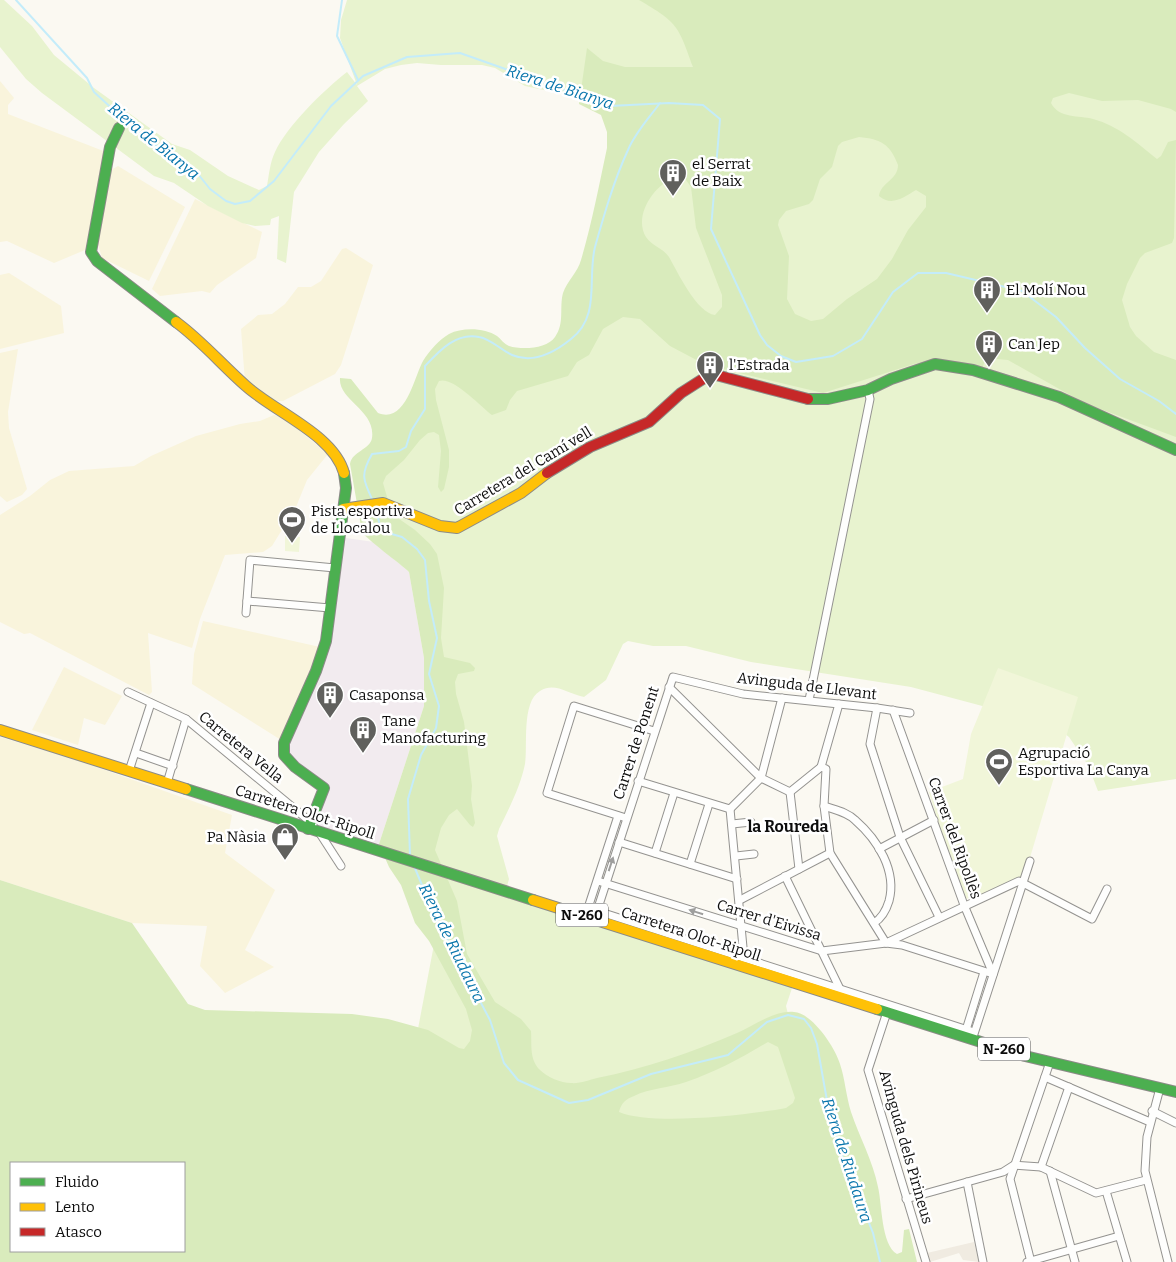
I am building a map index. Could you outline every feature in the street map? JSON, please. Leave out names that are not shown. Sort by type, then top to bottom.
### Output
[{"type":"street","points":[[119,128],[110,147],[91,243],[91,252],[96,262],[200,341],[247,387],[311,432],[336,454],[344,468],[346,478],[342,520],[326,641],[316,671],[284,744],[284,755],[295,767],[324,788],[309,825]]},
{"type":"street","name":"Carretera del Camí vell","points":[[343,509],[383,503],[440,526],[457,528],[521,493],[556,466],[590,447],[649,422],[681,393],[706,377],[716,375],[751,386],[805,399],[828,400],[868,390],[891,379],[934,364],[973,370],[1059,397],[1176,450]]},
{"type":"street","points":[[809,700],[870,399],[868,390]]},
{"type":"street","points":[[246,613],[250,560],[335,568]]},
{"type":"street","points":[[247,601],[330,608]]},
{"type":"street","name":"Avinguda de Llevant","points":[[673,676],[744,694],[910,713]]},
{"type":"street","name":"Carrer de Ponent","points":[[588,909],[619,842],[673,676]]},
{"type":"street","points":[[669,687],[761,778],[790,792]]},
{"type":"street","name":"Carretera Vella","points":[[128,692],[186,719],[309,825]]},
{"type":"street","points":[[730,809],[761,778],[782,698]]},
{"type":"street","points":[[129,771],[151,704]]},
{"type":"street","points":[[790,792],[822,767],[839,704]]},
{"type":"street","points":[[618,816],[547,793],[574,706],[654,731]]},
{"type":"street","points":[[877,708],[870,744],[900,837],[939,917]]},
{"type":"street","name":"Carrer del Ripollès","points":[[893,710],[964,905],[993,974]]},
{"type":"street","points":[[167,783],[186,719]]},
{"type":"street","name":"Carretera Olot-Ripoll","points":[[0,730],[167,783],[309,825],[320,833],[436,870],[588,909],[887,1012],[974,1036],[1050,1062],[1176,1092]]},
{"type":"street","points":[[136,753],[173,766]]},
{"type":"street","points":[[822,767],[826,769],[824,806],[830,853],[886,943],[964,905],[1023,881]]},
{"type":"street","points":[[638,781],[730,809]]},
{"type":"street","points":[[790,792],[799,869]]},
{"type":"street","points":[[655,853],[674,793]]},
{"type":"street","points":[[690,864],[710,804]]},
{"type":"street","points":[[824,806],[848,814],[856,820],[879,849],[888,866],[892,881],[887,907],[880,919],[874,923]]},
{"type":"street","points":[[730,809],[736,856],[744,958]]},
{"type":"street","name":"Carrer de Ponent","points":[[597,911],[618,816],[626,818]]},
{"type":"street","points":[[879,849],[934,820]]},
{"type":"street","points":[[732,824],[751,822]]},
{"type":"street","points":[[320,833],[341,866]]},
{"type":"street","points":[[619,842],[738,879]]},
{"type":"street","points":[[740,900],[830,853]]},
{"type":"street","points":[[736,856],[754,854]]},
{"type":"street","points":[[588,909],[966,1030],[974,1036],[1030,861]]},
{"type":"street","points":[[785,876],[840,989]]},
{"type":"street","points":[[1023,881],[1092,919],[1107,889]]},
{"type":"street","name":"Carrer d'Eivissa","points":[[602,882],[822,952],[886,943],[902,945],[993,974]]},
{"type":"street","points":[[966,1030],[984,972]]},
{"type":"street","name":"Avinguda dels Pirineus","points":[[887,1012],[868,1070],[926,1262]]},
{"type":"street","points":[[1050,1062],[1010,1179],[1029,1262],[1119,1236]]},
{"type":"street","points":[[1045,1077],[1150,1122]]},
{"type":"street","points":[[1041,1167],[1068,1087]]},
{"type":"street","points":[[1160,1088],[1150,1122],[1146,1180],[1168,1262]]},
{"type":"street","points":[[1152,1111],[1176,1123]]},
{"type":"street","points":[[906,1199],[1003,1172],[1014,1165],[1041,1167],[1096,1192],[1146,1180]]},
{"type":"street","points":[[1050,1171],[1074,1262]]},
{"type":"street","points":[[967,1182],[983,1262]]},
{"type":"street","points":[[1106,1191],[1127,1262]]},
{"type":"shaded area","points":[[0,81],[14,98],[8,105],[8,114],[106,152],[85,250],[54,263],[7,241],[0,242]]},
{"type":"shaded area","points":[[118,166],[185,207],[149,281],[102,258],[98,244],[111,170]]},
{"type":"shaded area","points":[[195,199],[262,232],[256,258],[217,285],[210,293],[202,291],[160,296],[152,289]]},
{"type":"shaded area","points":[[346,248],[373,265],[341,365],[335,374],[283,401],[270,401],[245,382],[241,329],[258,315],[272,314],[285,304],[298,287],[311,287],[321,281],[342,249]]},
{"type":"shaded area","points":[[9,273],[61,306],[64,333],[0,349],[0,275]]},
{"type":"shaded area","points":[[18,349],[8,412],[9,428],[27,489],[22,495],[7,502],[0,496],[0,353]]},
{"type":"shaded area","points":[[274,415],[284,418],[328,454],[307,480],[296,507],[272,546],[263,552],[225,555],[200,619],[192,648],[148,633],[152,692],[149,695],[30,633],[24,634],[0,622],[0,515],[30,496],[50,480],[69,471],[134,466],[151,456],[196,436],[240,424],[260,421]]},
{"type":"shaded area","points":[[346,538],[374,542],[409,572],[424,658],[424,706],[379,844],[316,824],[314,818],[329,787],[294,762],[290,754],[289,744],[330,647]]},
{"type":"shaded area","points":[[203,621],[320,647],[281,740],[192,684],[194,654]]},
{"type":"shaded area","points":[[64,667],[122,696],[105,725],[84,718],[78,745],[32,730]]},
{"type":"shaded area","points":[[0,737],[74,759],[232,815],[225,853],[275,890],[245,950],[274,967],[225,993],[200,966],[207,926],[132,923],[0,880]]},
{"type":"shaded area","points":[[974,1242],[979,1262],[963,1260],[959,1253],[930,1262],[927,1253]]},
{"type":"green space","points":[[0,0],[4,0],[32,26],[54,55],[94,88],[172,144],[190,150],[228,176],[259,190],[267,186],[275,152],[288,131],[307,109],[347,72],[357,85],[340,38],[341,20],[347,0],[1176,0],[1176,779],[1098,791],[1088,765],[1069,737],[1054,725],[911,687],[751,662],[686,646],[653,646],[628,641],[623,644],[606,680],[584,697],[561,689],[551,688],[540,691],[534,697],[530,705],[526,725],[526,756],[523,773],[497,836],[509,879],[507,886],[734,957],[793,985],[786,1006],[790,1022],[875,1234],[417,1034],[436,934],[422,754],[433,611],[369,505],[424,380],[550,361],[639,131],[581,98],[525,86],[495,68],[482,65],[417,63],[385,69],[357,86],[368,101],[319,152],[294,192],[286,263],[277,259],[279,216],[271,219],[270,225],[255,226],[242,223],[208,206],[174,183],[154,176],[26,79],[0,47]]},
{"type":"green space","points":[[639,0],[1176,0],[1176,112],[1138,100],[1102,101],[1069,93],[1053,98],[1051,103],[1059,112],[1064,114],[1093,119],[1111,126],[1157,159],[1161,156],[1168,142],[1176,140],[1174,238],[1172,243],[1145,253],[1140,258],[1127,284],[1122,300],[1130,327],[1136,336],[1154,352],[1176,360],[1176,437],[1084,403],[1008,360],[986,358],[982,369],[934,361],[914,364],[823,393],[706,365],[670,346],[640,319],[623,317],[603,329],[589,355],[577,362],[568,376],[517,391],[510,400],[506,410],[492,415],[459,387],[452,383],[439,381],[435,389],[436,400],[449,450],[449,467],[444,489],[441,492],[438,487],[441,451],[439,435],[434,432],[428,433],[420,440],[404,460],[386,476],[383,483],[392,514],[415,530],[430,544],[437,554],[444,588],[441,638],[444,657],[470,663],[475,668],[474,671],[458,674],[455,682],[456,694],[464,722],[475,823],[473,827],[470,825],[457,809],[449,815],[441,828],[435,850],[457,901],[467,954],[495,1002],[521,1019],[531,1031],[532,1052],[536,1066],[543,1073],[554,1079],[567,1083],[581,1082],[633,1070],[686,1053],[737,1033],[779,1013],[794,1012],[801,1014],[815,1024],[828,1040],[842,1070],[851,1112],[876,1177],[888,1242],[897,1254],[902,1252],[904,1230],[909,1229],[917,1262],[0,1262],[0,880],[132,923],[188,1004],[205,1010],[352,1014],[388,1019],[428,1030],[459,1048],[464,1049],[470,1041],[472,1030],[466,1009],[429,941],[415,923],[401,885],[389,867],[379,844],[424,706],[424,658],[409,572],[362,532],[350,464],[354,456],[371,442],[372,428],[363,413],[345,393],[341,386],[340,378],[351,379],[378,413],[388,415],[396,412],[402,406],[408,397],[425,357],[449,334],[467,329],[486,331],[497,336],[509,346],[521,348],[534,348],[546,344],[555,337],[561,321],[563,293],[580,264],[585,246],[607,148],[607,132],[601,115],[579,104],[587,48],[603,61],[625,67],[693,67],[680,33],[662,14]],"holes":[[[859,137],[873,139],[884,144],[892,152],[898,165],[893,178],[883,187],[879,196],[893,201],[916,190],[926,196],[926,207],[908,230],[892,259],[877,279],[847,299],[823,319],[811,321],[795,314],[787,299],[789,256],[778,225],[779,220],[786,211],[809,204],[813,200],[820,179],[832,167],[838,146],[842,142]],[[674,178],[686,180],[691,187],[696,228],[722,295],[722,307],[715,315],[708,313],[695,300],[669,257],[664,251],[648,240],[643,229],[642,220],[648,202],[659,187]],[[768,1042],[778,1047],[795,1098],[793,1103],[786,1108],[749,1114],[677,1119],[634,1116],[619,1112],[626,1100],[631,1097],[646,1091],[680,1084],[708,1074]]]},
{"type":"green space","name":"Pista esportiva de Llocalou","points":[[285,536],[300,537],[299,552],[285,551]]},
{"type":"green space","name":"Agrupació Esportiva La Canya","points":[[998,668],[1078,697],[1023,881],[962,900],[929,792],[963,779],[971,734]]},
{"type":"waterway","name":"Riera de Riudaura","points":[[16,0],[87,78],[94,92],[163,151],[194,169],[210,189],[226,201],[235,204],[250,201],[274,181],[331,106],[363,76],[407,57],[460,53],[610,106],[669,103],[703,105],[720,119],[711,229],[760,335],[767,345],[781,356],[796,362],[833,356],[862,339],[893,292],[918,273],[946,273],[1022,291],[1056,317],[1085,348],[1120,379],[1159,401],[1176,414]]},
{"type":"waterway","points":[[342,0],[337,36],[358,80]]},
{"type":"waterway","name":"Riera de Riudaura","points":[[373,501],[364,478],[368,461],[372,454],[399,451],[406,447],[411,431],[425,409],[425,366],[442,349],[455,340],[471,336],[488,340],[512,355],[528,358],[536,357],[558,348],[580,330],[590,308],[595,247],[614,185],[631,144],[660,103]]},
{"type":"waterway","name":"Riera de Riudaura","points":[[376,507],[380,527],[385,532],[402,537],[417,549],[425,560],[429,601],[437,638],[429,674],[439,706],[436,728],[421,755],[408,799],[410,855]]},
{"type":"waterway","name":"Riera de Riudaura","points":[[414,866],[435,916],[490,1020],[504,1063],[518,1080],[569,1103],[588,1100],[651,1074],[728,1055],[767,1022],[788,1015],[804,1019],[811,1028],[817,1044],[829,1112],[843,1158],[873,1233],[880,1262]]},
{"type":"traffic: fast","points":[[119,128],[110,147],[91,252],[97,261],[176,322]]},
{"type":"traffic: fast","points":[[808,399],[828,399],[868,390],[891,379],[935,364],[973,370],[1059,397],[1176,450]]},
{"type":"traffic: fast","points":[[308,829],[324,788],[295,767],[284,755],[284,743],[316,671],[326,641],[346,488],[344,473]]},
{"type":"traffic: fast","points":[[186,789],[533,900]]},
{"type":"traffic: fast","points":[[877,1009],[1025,1056],[1176,1092]]},
{"type":"traffic: slow","points":[[176,322],[195,337],[258,396],[302,425],[329,447],[338,459],[344,473]]},
{"type":"traffic: slow","points":[[343,509],[383,503],[440,526],[457,528],[521,493],[547,473]]},
{"type":"traffic: slow","points":[[0,730],[186,789]]},
{"type":"traffic: slow","points":[[533,900],[877,1009]]},
{"type":"traffic: jam","points":[[547,473],[590,447],[649,422],[681,393],[706,377],[716,375],[808,399]]},
{"type":"place","name":"el Serrat de Baix","points":[[673,197]]},
{"type":"place","name":"El Molí Nou","points":[[987,314]]},
{"type":"place","name":"Can Jep","points":[[989,368]]},
{"type":"place","name":"l'Estrada","points":[[710,389]]},
{"type":"place","name":"Pista esportiva de Llocalou","points":[[292,544]]},
{"type":"place","name":"Casaponsa","points":[[330,719]]},
{"type":"place","name":"Tane Manofacturing","points":[[363,754]]},
{"type":"place","name":"Agrupació Esportiva La Canya","points":[[999,786]]},
{"type":"place","name":"Pa Nàsia","points":[[285,861]]},
{"type":"district","name":"la Roureda","points":[[788,826]]},
{"type":"water label","name":"Riera de Bianya","points":[[560,87]]},
{"type":"water label","name":"Riera de Bianya","points":[[154,141]]}]
